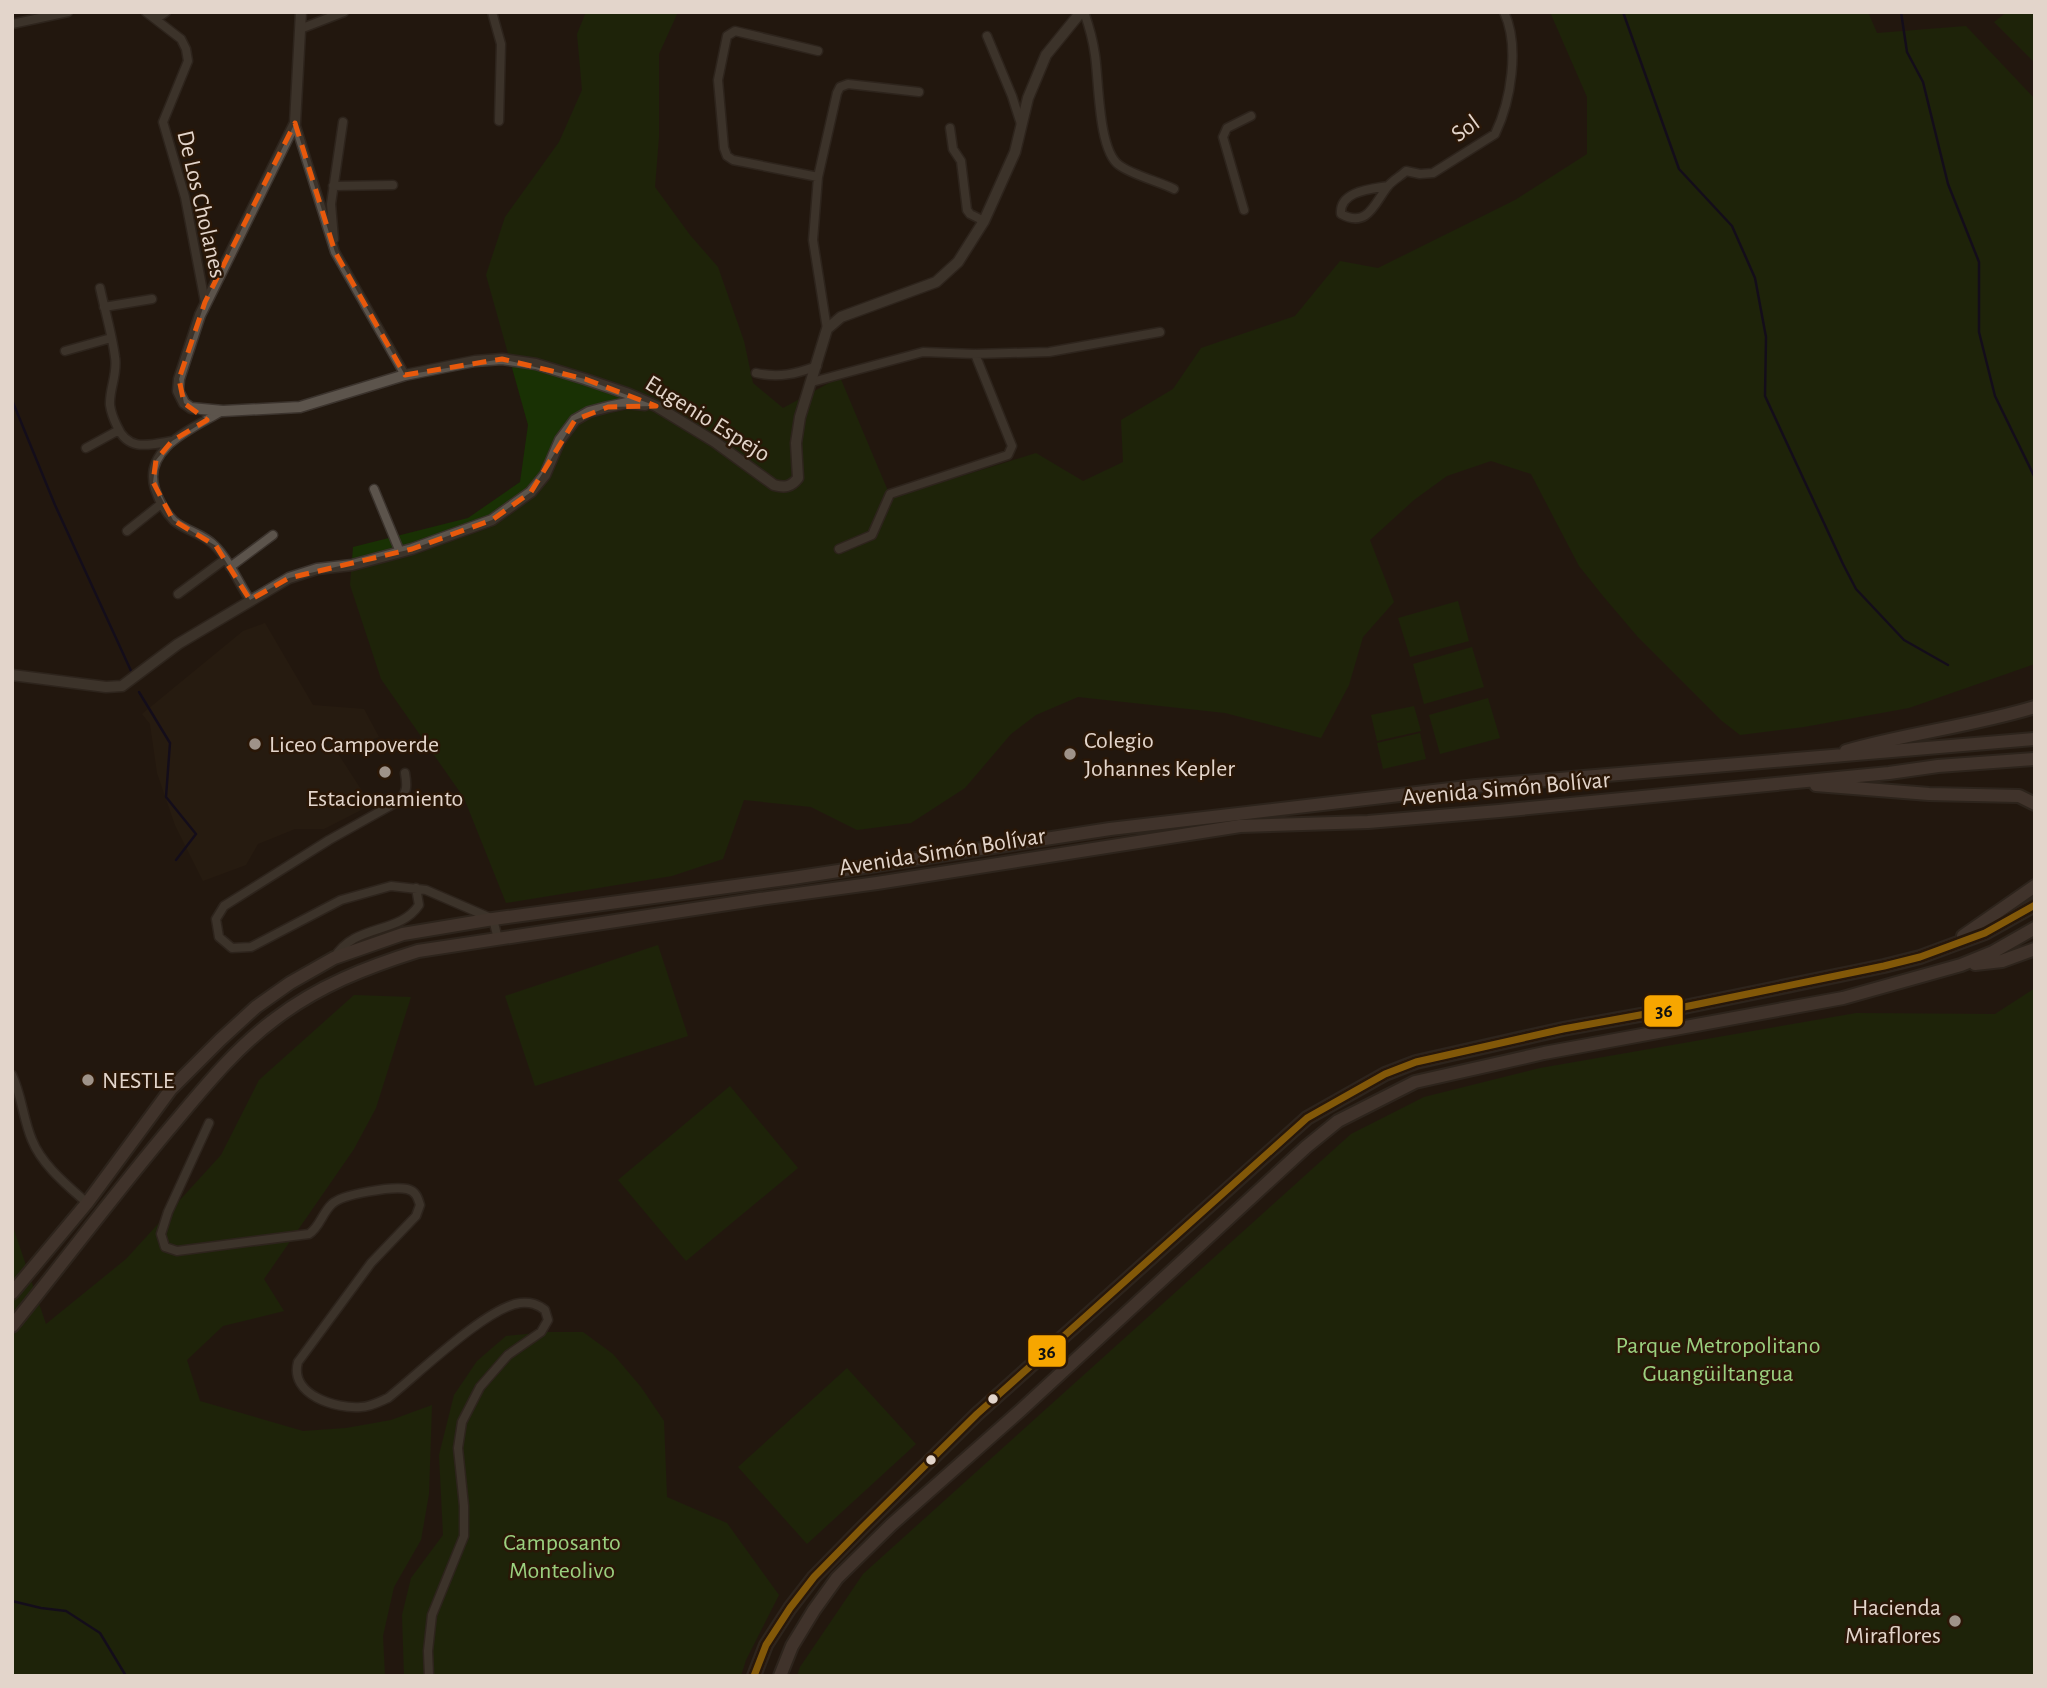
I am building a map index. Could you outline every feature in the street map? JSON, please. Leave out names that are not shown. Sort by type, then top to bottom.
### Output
[{"type":"highway","points":[[1819,759],[1871,744],[1950,729],[2035,707]]},
{"type":"highway","name":"Avenida Simón Bolívar","points":[[12,1293],[87,1203],[171,1089],[219,1040],[256,1007],[290,983],[334,958],[403,934],[1097,831],[1476,786],[2035,739]]},
{"type":"highway","name":"Avenida Simón Bolívar","points":[[12,1326],[140,1163],[232,1055],[276,1018],[334,982],[418,951],[1240,826],[1368,822],[1889,773],[1938,766],[2035,759]]},
{"type":"highway","points":[[1773,782],[1929,794],[2019,796],[2035,804]]},
{"type":"highway","points":[[1945,948],[2035,886]]},
{"type":"highway","points":[[754,1676],[766,1645],[814,1577],[977,1415],[1307,1118],[1385,1074],[1443,1055],[1563,1029],[1833,978],[1896,963],[1984,933],[2035,905]]},
{"type":"highway","points":[[780,1676],[792,1646],[837,1578],[891,1525],[1021,1410],[1306,1147],[1338,1121],[1415,1082],[1544,1053],[1843,998],[1961,965],[1993,952],[2035,928]]},
{"type":"highway","points":[[1961,965],[2002,961],[2035,949]]},
{"type":"highway","points":[[1075,1325],[1092,1343]]},
{"type":"street","points":[[12,24],[68,12]]},
{"type":"street","name":"De Los Cholanes","points":[[146,12],[181,39],[186,49],[188,61],[163,122],[185,197],[205,302]]},
{"type":"street","points":[[156,19],[166,12]]},
{"type":"street","name":"Eugenio Espejo","points":[[301,12],[295,122],[205,302],[179,379],[178,391],[184,403],[191,408],[223,411],[300,407],[405,375],[475,361],[502,359],[536,364],[629,394],[656,406],[715,442],[774,485],[785,488],[798,478],[796,443],[800,417],[827,329]]},
{"type":"street","points":[[300,30],[344,12]]},
{"type":"street","points":[[492,12],[502,44],[499,121]]},
{"type":"street","points":[[827,329],[841,317],[936,282],[958,262],[984,221],[1015,152],[1028,98],[1046,55],[1082,12]]},
{"type":"street","points":[[1082,12],[1094,51],[1101,97],[1102,132],[1110,156],[1119,166],[1174,189]]},
{"type":"street","name":"Sol","points":[[1388,186],[1372,188],[1345,198],[1340,205],[1341,214],[1350,219],[1361,218],[1378,204],[1388,186],[1406,171],[1433,173],[1495,134],[1511,70],[1513,39],[1504,12]]},
{"type":"street","points":[[818,51],[735,31],[727,36],[718,79],[723,148],[727,156],[733,160],[818,177]]},
{"type":"street","points":[[987,36],[1012,96],[1021,126]]},
{"type":"street","points":[[827,329],[813,240],[818,177],[837,93],[848,84],[919,92]]},
{"type":"street","points":[[1244,210],[1223,137],[1231,125],[1251,116]]},
{"type":"street","points":[[295,122],[335,252],[405,375]]},
{"type":"street","points":[[335,252],[331,204],[343,122]]},
{"type":"street","points":[[950,128],[953,149],[961,162],[967,209],[970,214],[984,221]]},
{"type":"street","points":[[334,186],[393,185]]},
{"type":"street","points":[[100,288],[116,371],[110,404],[119,430],[124,439],[134,445],[146,446],[172,441]]},
{"type":"street","points":[[104,307],[152,299]]},
{"type":"street","points":[[812,382],[923,352],[1049,352],[1160,332]]},
{"type":"street","points":[[65,351],[111,338]]},
{"type":"street","points":[[839,549],[872,535],[890,494],[1008,455],[1011,451],[1012,446],[975,354]]},
{"type":"street","points":[[757,373],[788,376],[817,366]]},
{"type":"street","points":[[12,675],[106,687],[122,686],[178,644],[289,578],[317,569],[352,565],[400,552],[492,520],[513,508],[545,475],[560,440],[575,420],[589,412],[627,403],[656,406]]},
{"type":"street","points":[[223,411],[172,441],[156,460],[153,482],[161,504],[173,520],[216,546],[250,600]]},
{"type":"street","points":[[86,448],[119,430]]},
{"type":"street","points":[[374,489],[400,552]]},
{"type":"street","points":[[127,531],[161,504]]},
{"type":"street","points":[[178,594],[274,535]]},
{"type":"street","points":[[405,773],[406,790],[397,802],[224,906],[216,919],[219,937],[232,948],[251,947],[352,896],[391,886],[416,888],[493,919],[498,939]]},
{"type":"street","points":[[334,958],[342,946],[351,940],[413,914],[419,905],[416,888]]},
{"type":"street","points":[[12,1076],[20,1091],[31,1139],[40,1157],[87,1203]]},
{"type":"street","points":[[209,1123],[168,1212],[161,1234],[165,1247],[177,1251],[309,1234],[315,1230],[329,1207],[339,1199],[388,1188],[410,1189],[418,1196],[420,1205],[416,1216],[371,1263],[298,1362],[296,1376],[313,1396],[350,1406],[363,1407],[376,1403],[388,1398],[477,1323],[496,1312],[518,1303],[536,1303],[545,1310],[548,1320],[541,1332],[508,1355],[486,1379],[462,1422],[458,1448],[464,1536],[432,1615],[428,1651],[429,1676]]},
{"type":"highlighted area","points":[[295,123],[335,252],[405,375],[502,359],[585,379],[656,406],[608,407],[575,420],[531,492],[492,520],[412,549],[289,578],[250,600],[216,546],[173,520],[153,482],[156,460],[172,441],[207,420],[184,403],[179,379],[205,302]]},
{"type":"shaded area","name":"Liceo Campoverde","points":[[265,623],[313,705],[364,709],[379,737],[337,752],[371,805],[324,829],[295,829],[258,844],[246,865],[203,881],[175,825],[157,773],[150,724],[142,714],[243,631]]},
{"type":"green space","points":[[586,12],[678,12],[659,54],[659,137],[655,187],[690,235],[718,267],[744,341],[753,383],[783,408],[840,377],[891,498],[1036,453],[1083,481],[1123,462],[1121,420],[1173,389],[1201,348],[1295,316],[1340,261],[1378,268],[1515,200],[1587,154],[1587,97],[1550,12],[1868,12],[1877,33],[1966,26],[2035,99],[2035,664],[1909,708],[1804,727],[1740,735],[1722,721],[1637,636],[1603,596],[1579,566],[1531,474],[1491,461],[1447,476],[1414,500],[1370,540],[1394,602],[1363,637],[1349,685],[1321,738],[1225,713],[1078,697],[1036,715],[1011,734],[965,788],[911,823],[857,830],[811,807],[744,800],[723,859],[672,876],[506,903],[464,798],[381,679],[350,585],[353,547],[468,518],[520,482],[528,425],[486,275],[505,217],[559,142],[582,90],[577,34]]},
{"type":"green space","points":[[2007,12],[2035,12],[2035,63],[1994,22]]},
{"type":"green space","points":[[1458,601],[1469,641],[1410,657],[1398,618]]},
{"type":"green space","points":[[1472,647],[1484,687],[1424,704],[1413,664]]},
{"type":"green space","points":[[1488,698],[1500,738],[1440,754],[1429,715]]},
{"type":"green space","points":[[1414,706],[1421,731],[1377,741],[1371,715]]},
{"type":"green space","points":[[1420,733],[1426,759],[1383,769],[1377,743]]},
{"type":"green space","points":[[658,945],[688,1036],[535,1086],[505,996]]},
{"type":"green space","name":"Parque Metropolitano Guangüiltangua","points":[[2035,988],[2035,1676],[797,1676],[800,1667],[863,1574],[1351,1134],[1424,1097],[1540,1068],[1856,1013],[1995,1014]]},
{"type":"green space","points":[[354,995],[411,997],[376,1108],[354,1149],[264,1279],[284,1311],[223,1326],[187,1360],[200,1401],[303,1431],[346,1428],[391,1420],[432,1405],[429,1494],[421,1540],[394,1587],[383,1636],[385,1676],[12,1676],[12,1224],[46,1324],[126,1259],[221,1155],[259,1080]]},
{"type":"green space","points":[[730,1086],[798,1168],[686,1261],[618,1180]]},
{"type":"green space","name":"Camposanto Monteolivo","points":[[583,1332],[613,1354],[641,1387],[664,1421],[667,1497],[727,1523],[779,1595],[746,1660],[741,1676],[404,1676],[402,1615],[411,1578],[443,1535],[439,1455],[454,1395],[477,1361],[506,1336]]},
{"type":"green space","points":[[847,1368],[916,1444],[807,1544],[738,1467]]},
{"type":"waterway","points":[[1623,12],[1679,169],[1732,226],[1755,278],[1766,337],[1765,396],[1843,564],[1856,589],[1904,640],[1948,665]]},
{"type":"waterway","points":[[1901,12],[1907,52],[1923,82],[1948,184],[1979,262],[1979,332],[1995,396],[2035,478]]},
{"type":"waterway","points":[[12,400],[55,505],[132,673]]},
{"type":"waterway","points":[[139,692],[170,743],[166,797],[196,834],[176,860]]},
{"type":"waterway","points":[[12,1601],[66,1611],[100,1633],[126,1676]]},
{"type":"transit line","name":"36","points":[[754,1676],[766,1645],[790,1608],[814,1577],[862,1528],[977,1414],[1307,1118],[1385,1074],[1416,1062],[1563,1029],[1684,1007],[1920,957],[1985,933],[2035,905]]},
{"type":"place","name":"Liceo Campoverde","points":[[255,744]]},
{"type":"place","name":"Colegio Johannes Kepler","points":[[1070,754]]},
{"type":"place","name":"Estacionamiento","points":[[385,772]]},
{"type":"place","name":"NESTLE","points":[[88,1080]]},
{"type":"place","name":"Hacienda Miraflores","points":[[1955,1621]]}]
